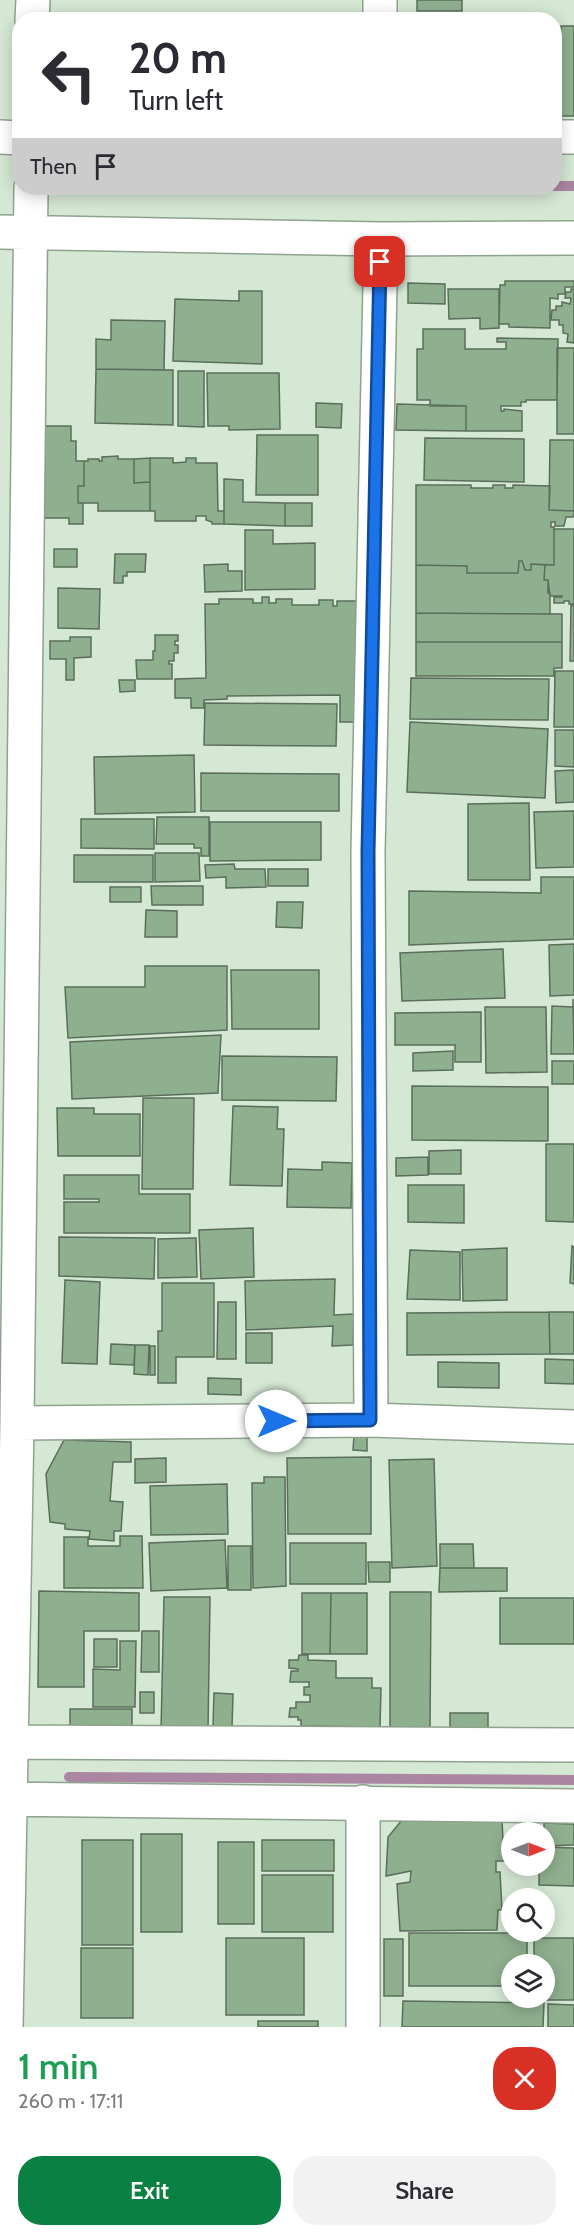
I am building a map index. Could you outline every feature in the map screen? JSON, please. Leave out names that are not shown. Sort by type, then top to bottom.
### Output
[{"type":"street","points":[[6,2027],[6,1742],[17,1423],[13,552],[15,232],[28,195]]},
{"type":"street","points":[[15,232],[381,239],[574,238]]},
{"type":"street","points":[[370,1420],[368,852],[381,239]]},
{"type":"street","points":[[17,1423],[370,1420],[574,1427]]},
{"type":"street","points":[[6,1742],[574,1745]]},
{"type":"street","points":[[5,1799],[574,1806]]},
{"type":"street","points":[[363,1802],[363,2027]]},
{"type":"building","points":[[417,0],[462,0],[462,11],[417,11]]},
{"type":"building","points":[[562,26],[574,26],[574,116],[562,116]]},
{"type":"building","points":[[505,281],[574,281],[574,287],[565,287],[565,294],[558,294],[558,299],[550,298],[550,328],[509,327],[509,324],[499,324],[500,285],[505,285]]},
{"type":"building","points":[[408,283],[445,284],[445,304],[408,303]]},
{"type":"building","points":[[448,289],[499,289],[499,328],[480,329],[480,318],[449,319]]},
{"type":"building","points":[[571,289],[574,289],[574,343],[567,342],[568,334],[563,333],[563,325],[559,325],[559,320],[551,320],[552,310],[556,310],[556,306],[562,306],[562,302],[570,304],[571,298],[565,298],[566,292],[571,292]]},
{"type":"building","points":[[239,291],[262,291],[262,364],[173,361],[175,299],[239,301]]},
{"type":"building","points":[[111,320],[165,321],[164,370],[96,369],[96,339],[111,340]]},
{"type":"building","points":[[423,329],[465,329],[465,349],[506,349],[506,342],[497,342],[497,338],[558,339],[557,400],[526,400],[526,402],[521,402],[521,406],[501,406],[501,411],[504,409],[522,411],[522,431],[466,431],[466,406],[430,406],[430,400],[417,400],[417,349],[423,349]]},
{"type":"building","points":[[557,348],[574,348],[574,434],[557,434]]},
{"type":"building","points":[[96,369],[173,370],[173,425],[95,423]]},
{"type":"building","points":[[178,371],[204,371],[204,427],[178,426]]},
{"type":"building","points":[[207,373],[279,373],[280,429],[229,430],[229,426],[208,426]]},
{"type":"building","points":[[316,403],[342,404],[341,428],[316,427]]},
{"type":"building","points":[[397,404],[466,406],[466,431],[396,430]]},
{"type":"building","points":[[45,426],[71,426],[71,441],[76,441],[76,461],[84,461],[84,486],[78,486],[78,503],[83,503],[83,524],[69,524],[69,518],[44,518]]},
{"type":"building","points":[[257,435],[318,435],[318,495],[256,495]]},
{"type":"building","points":[[425,438],[524,439],[524,482],[424,480]]},
{"type":"building","points":[[550,440],[574,440],[574,511],[549,510]]},
{"type":"building","points":[[118,456],[118,459],[134,459],[134,483],[150,482],[150,511],[98,511],[98,503],[78,503],[78,486],[84,486],[84,461],[99,459],[102,461],[102,457]]},
{"type":"building","points":[[150,458],[150,482],[134,483],[134,459]]},
{"type":"building","points":[[150,458],[173,458],[173,463],[186,462],[186,458],[196,458],[196,463],[217,463],[218,511],[224,511],[224,524],[212,524],[206,520],[206,516],[196,516],[196,521],[155,521],[155,511],[150,511]]},
{"type":"building","points":[[224,479],[243,480],[243,502],[285,503],[285,526],[224,524]]},
{"type":"building","points":[[416,485],[471,485],[471,488],[493,488],[493,485],[505,485],[505,488],[513,488],[513,485],[550,486],[549,510],[574,511],[574,514],[573,517],[566,517],[564,526],[555,526],[555,522],[551,522],[551,527],[554,527],[554,565],[531,564],[531,570],[525,570],[522,561],[519,561],[518,573],[467,573],[467,566],[416,565]]},
{"type":"building","points":[[285,503],[312,503],[312,526],[285,526]]},
{"type":"building","points":[[554,529],[574,529],[574,604],[569,604],[569,601],[554,603],[554,597],[562,596],[550,596],[548,580],[544,580],[545,565],[554,565]]},
{"type":"building","points":[[245,530],[273,530],[273,544],[315,543],[315,589],[245,590]]},
{"type":"building","points":[[54,549],[77,549],[77,567],[54,567]]},
{"type":"building","points":[[115,554],[146,554],[145,572],[127,572],[127,576],[123,576],[123,583],[114,583]]},
{"type":"building","points":[[519,561],[522,561],[525,570],[531,570],[531,564],[545,565],[544,580],[548,580],[550,614],[416,613],[416,565],[467,566],[467,573],[518,573]]},
{"type":"building","points":[[228,564],[228,571],[242,571],[242,591],[205,592],[204,565]]},
{"type":"building","points":[[58,588],[100,589],[99,629],[58,628]]},
{"type":"building","points":[[262,597],[269,597],[269,603],[276,603],[276,599],[292,599],[292,605],[319,605],[319,600],[333,600],[333,606],[337,606],[337,601],[358,601],[359,722],[340,722],[340,695],[227,696],[227,699],[204,700],[204,708],[191,708],[191,698],[175,698],[175,679],[206,678],[205,604],[219,604],[219,599],[253,599],[253,603],[262,603]]},
{"type":"building","points":[[571,605],[574,606],[574,661],[570,661]]},
{"type":"building","points":[[416,613],[562,614],[562,642],[416,642]]},
{"type":"building","points":[[155,635],[178,635],[175,645],[178,645],[178,653],[174,653],[174,661],[169,661],[169,664],[172,664],[172,679],[137,679],[136,660],[153,660]]},
{"type":"building","points":[[70,637],[91,637],[91,657],[74,658],[74,680],[66,680],[66,659],[50,659],[50,641],[70,641]]},
{"type":"building","points":[[416,642],[562,642],[562,668],[554,668],[554,676],[416,676]]},
{"type":"building","points":[[555,671],[574,671],[574,727],[554,727]]},
{"type":"building","points":[[411,678],[549,679],[548,720],[410,719]]},
{"type":"building","points":[[119,680],[135,680],[135,691],[120,692]]},
{"type":"building","points":[[205,703],[337,704],[336,746],[204,745]]},
{"type":"building","points":[[410,722],[548,729],[545,798],[407,792]]},
{"type":"building","points":[[555,730],[574,730],[574,767],[555,766]]},
{"type":"building","points":[[194,755],[195,812],[95,814],[94,757]]},
{"type":"building","points":[[574,770],[574,802],[556,803],[555,771]]},
{"type":"building","points":[[201,773],[339,774],[339,811],[201,811]]},
{"type":"building","points":[[529,803],[530,880],[468,880],[468,804]]},
{"type":"building","points":[[574,811],[574,867],[536,868],[534,812]]},
{"type":"building","points":[[157,817],[209,817],[209,856],[201,856],[201,848],[194,848],[194,844],[156,844]]},
{"type":"building","points":[[81,819],[154,819],[154,849],[81,848]]},
{"type":"building","points":[[210,822],[321,822],[321,860],[210,861]]},
{"type":"building","points":[[155,853],[199,853],[200,881],[155,882]]},
{"type":"building","points":[[74,855],[153,855],[153,882],[74,882]]},
{"type":"building","points":[[234,864],[235,869],[265,869],[266,887],[226,888],[226,877],[206,878],[205,865]]},
{"type":"building","points":[[268,869],[308,869],[308,886],[268,886]]},
{"type":"building","points":[[541,877],[574,877],[574,939],[409,945],[409,891],[541,893]]},
{"type":"building","points":[[151,886],[203,886],[203,905],[152,905]]},
{"type":"building","points":[[110,887],[141,887],[141,902],[110,902]]},
{"type":"building","points":[[277,902],[303,902],[302,928],[276,927]]},
{"type":"building","points":[[146,910],[177,911],[177,937],[145,937]]},
{"type":"building","points":[[574,944],[574,995],[550,996],[549,945]]},
{"type":"building","points":[[503,949],[505,998],[402,1001],[400,953]]},
{"type":"building","points":[[145,966],[227,966],[227,1030],[68,1038],[65,987],[145,987]]},
{"type":"building","points":[[231,970],[319,970],[319,1029],[232,1029]]},
{"type":"building","points":[[573,999],[574,1054],[551,1054],[552,1006],[573,1007]]},
{"type":"building","points":[[485,1007],[546,1007],[547,1072],[486,1073]]},
{"type":"building","points":[[481,1012],[481,1062],[455,1062],[455,1045],[395,1045],[395,1013]]},
{"type":"building","points":[[221,1035],[218,1093],[72,1099],[70,1042]]},
{"type":"building","points":[[453,1051],[453,1070],[413,1071],[413,1053]]},
{"type":"building","points":[[222,1056],[337,1057],[336,1101],[222,1100]]},
{"type":"building","points":[[552,1061],[574,1061],[574,1084],[552,1084]]},
{"type":"building","points":[[412,1086],[548,1087],[548,1141],[412,1140]]},
{"type":"building","points":[[143,1098],[194,1098],[193,1189],[142,1189]]},
{"type":"building","points":[[233,1106],[278,1107],[277,1129],[284,1129],[282,1186],[230,1185]]},
{"type":"building","points":[[57,1108],[94,1108],[94,1114],[140,1114],[140,1156],[58,1156]]},
{"type":"building","points":[[546,1144],[574,1144],[574,1222],[546,1221]]},
{"type":"building","points":[[461,1150],[461,1174],[429,1174],[429,1151]]},
{"type":"building","points":[[428,1157],[428,1175],[396,1176],[396,1158]]},
{"type":"building","points":[[322,1162],[352,1163],[351,1208],[287,1207],[288,1169],[322,1170]]},
{"type":"building","points":[[64,1175],[139,1175],[139,1194],[190,1194],[190,1233],[64,1233],[64,1202],[99,1202],[99,1199],[64,1199]]},
{"type":"building","points":[[408,1185],[464,1185],[464,1223],[408,1222]]},
{"type":"building","points":[[253,1228],[254,1277],[201,1279],[199,1230]]},
{"type":"building","points":[[59,1237],[155,1238],[154,1279],[59,1276]]},
{"type":"building","points":[[196,1238],[197,1277],[158,1278],[158,1239]]},
{"type":"building","points":[[572,1246],[574,1247],[574,1284],[570,1283]]},
{"type":"building","points":[[507,1248],[507,1300],[463,1301],[462,1250]]},
{"type":"building","points":[[410,1250],[460,1252],[460,1300],[407,1299]]},
{"type":"building","points":[[335,1279],[334,1315],[354,1314],[353,1345],[332,1346],[333,1326],[246,1330],[245,1281]]},
{"type":"building","points":[[65,1280],[100,1282],[97,1364],[62,1363]]},
{"type":"building","points":[[162,1283],[214,1283],[214,1357],[176,1357],[176,1383],[158,1383],[158,1331],[162,1331]]},
{"type":"building","points":[[218,1302],[236,1302],[236,1359],[217,1359]]},
{"type":"building","points":[[549,1312],[574,1312],[574,1354],[550,1354]]},
{"type":"building","points":[[549,1312],[550,1354],[407,1355],[407,1313]]},
{"type":"building","points":[[246,1333],[272,1333],[272,1363],[246,1363]]},
{"type":"building","points":[[111,1344],[135,1345],[134,1365],[110,1364]]},
{"type":"building","points":[[135,1345],[149,1345],[148,1375],[134,1374]]},
{"type":"building","points":[[150,1346],[155,1346],[155,1375],[150,1375]]},
{"type":"building","points":[[545,1359],[574,1360],[574,1384],[545,1383]]},
{"type":"building","points":[[438,1362],[499,1363],[499,1388],[438,1387]]},
{"type":"building","points":[[208,1378],[241,1379],[241,1395],[208,1394]]},
{"type":"building","points":[[354,1436],[367,1437],[367,1451],[353,1450]]},
{"type":"building","points":[[64,1440],[131,1442],[131,1462],[113,1462],[110,1501],[123,1502],[121,1531],[114,1531],[114,1541],[89,1539],[90,1531],[65,1529],[65,1524],[50,1522],[46,1474]]},
{"type":"building","points":[[371,1457],[371,1534],[288,1534],[287,1458]]},
{"type":"building","points":[[166,1458],[166,1482],[135,1483],[135,1459]]},
{"type":"building","points":[[434,1459],[437,1566],[392,1568],[389,1460]]},
{"type":"building","points":[[264,1477],[285,1477],[286,1586],[253,1588],[252,1483],[264,1483]]},
{"type":"building","points":[[227,1484],[228,1534],[151,1535],[150,1486]]},
{"type":"building","points":[[120,1536],[142,1536],[143,1588],[64,1588],[64,1537],[88,1537],[88,1546],[120,1546]]},
{"type":"building","points":[[225,1540],[227,1588],[151,1591],[149,1543]]},
{"type":"building","points":[[290,1543],[366,1543],[366,1584],[290,1584]]},
{"type":"building","points":[[440,1544],[473,1544],[474,1568],[440,1568]]},
{"type":"building","points":[[228,1546],[251,1546],[251,1590],[228,1590]]},
{"type":"building","points":[[368,1562],[390,1562],[390,1582],[369,1582]]},
{"type":"building","points":[[440,1568],[507,1568],[507,1591],[439,1592]]},
{"type":"building","points":[[39,1591],[139,1593],[139,1631],[84,1631],[84,1687],[38,1687]]},
{"type":"building","points":[[390,1592],[431,1592],[430,1729],[390,1729]]},
{"type":"building","points":[[302,1593],[331,1593],[330,1654],[302,1654]]},
{"type":"building","points":[[331,1593],[367,1593],[367,1654],[330,1654]]},
{"type":"building","points":[[164,1597],[210,1597],[208,1731],[161,1731]]},
{"type":"building","points":[[500,1598],[574,1598],[574,1644],[500,1644]]},
{"type":"building","points":[[142,1631],[159,1631],[159,1672],[141,1672]]},
{"type":"building","points":[[94,1639],[117,1639],[117,1667],[94,1667]]},
{"type":"building","points":[[120,1641],[136,1641],[135,1707],[93,1707],[93,1669],[120,1670]]},
{"type":"building","points":[[299,1655],[308,1655],[308,1660],[336,1661],[336,1678],[372,1678],[372,1688],[381,1688],[380,1727],[301,1726],[301,1720],[298,1720],[298,1717],[289,1717],[290,1708],[296,1708],[296,1702],[310,1702],[310,1695],[304,1695],[304,1687],[309,1687],[309,1682],[290,1682],[291,1671],[298,1671],[298,1669],[289,1668],[289,1660],[298,1660]]},
{"type":"building","points":[[140,1692],[154,1692],[154,1713],[140,1713]]},
{"type":"building","points":[[214,1693],[233,1694],[232,1728],[213,1727]]},
{"type":"building","points":[[70,1709],[132,1709],[132,1728],[70,1727]]},
{"type":"building","points":[[450,1713],[488,1713],[488,1728],[450,1728]]},
{"type":"building","points":[[407,1814],[502,1820],[501,1861],[496,1861],[496,1872],[500,1872],[501,1891],[501,1910],[498,1910],[497,1930],[400,1931],[397,1884],[410,1882],[411,1871],[386,1876],[388,1837]]},
{"type":"building","points":[[555,1823],[574,1824],[574,1845],[555,1846]]},
{"type":"building","points":[[141,1834],[182,1834],[182,1932],[141,1932]]},
{"type":"building","points":[[82,1840],[133,1840],[133,1945],[82,1945]]},
{"type":"building","points":[[262,1840],[334,1840],[334,1871],[262,1871]]},
{"type":"building","points":[[218,1842],[254,1842],[254,1924],[218,1924]]},
{"type":"building","points":[[555,1847],[574,1848],[574,1886],[539,1885],[539,1876],[555,1876]]},
{"type":"building","points":[[262,1875],[333,1875],[333,1932],[262,1932]]},
{"type":"building","points":[[409,1933],[501,1933],[501,1942],[527,1942],[527,1954],[501,1954],[501,1986],[409,1986]]},
{"type":"building","points":[[226,1938],[304,1938],[304,2015],[226,2015]]},
{"type":"building","points":[[555,1938],[574,1938],[574,2000],[555,2000],[555,1954],[534,1954],[534,1942],[555,1942]]},
{"type":"building","points":[[384,1939],[403,1939],[403,1996],[384,1996]]},
{"type":"building","points":[[81,1948],[133,1948],[133,2018],[81,2018]]},
{"type":"building","points":[[403,2001],[501,2002],[501,2008],[544,2008],[543,2027],[402,2027]]},
{"type":"building","points":[[555,2004],[574,2005],[574,2027],[548,2027],[548,2008],[555,2008]]},
{"type":"building","points":[[258,2021],[318,2021],[318,2027],[258,2027]]},
{"type":"waterway","points":[[562,186],[574,186]]},
{"type":"waterway","points":[[69,1777],[574,1780]]},
{"type":"route","points":[[276,1421],[370,1420],[368,852],[380,262]]}]
